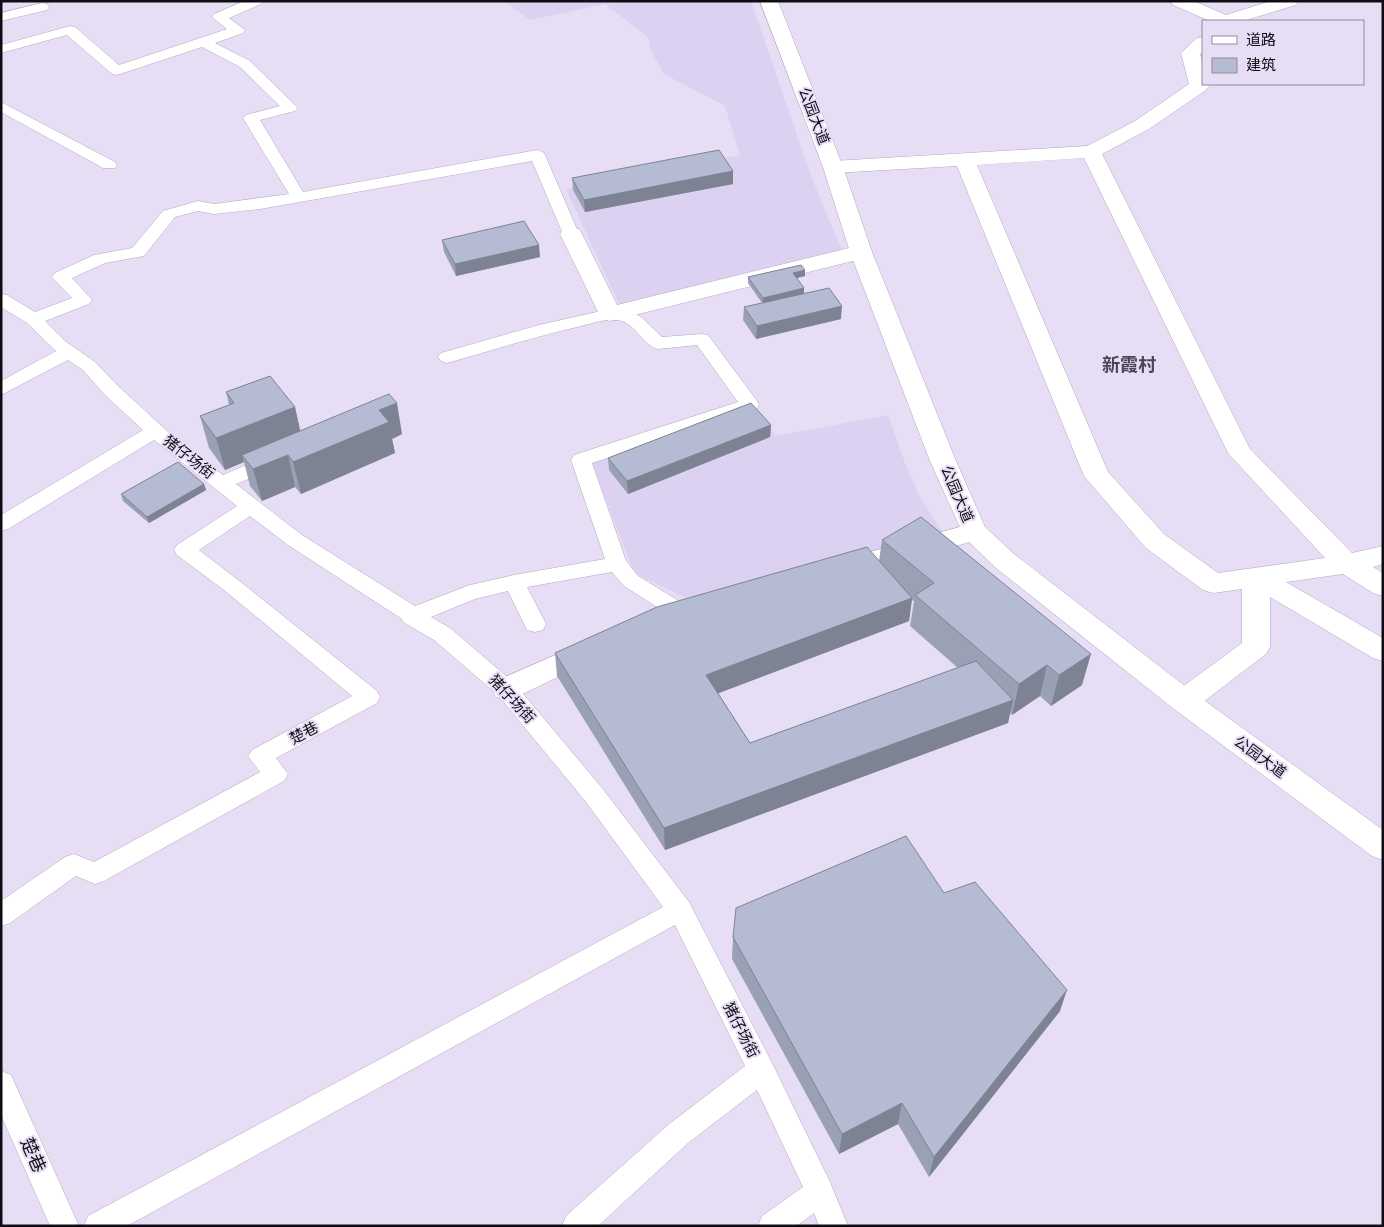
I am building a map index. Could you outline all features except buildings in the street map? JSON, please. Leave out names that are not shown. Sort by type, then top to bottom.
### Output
[{"type":"street","name":"公园大道","points":[[769,1],[833,167],[861,252],[940,452],[974,532],[1005,561],[1184,701],[1383,847]]},
{"type":"street","points":[[1179,1],[1222,20]]},
{"type":"street","points":[[1227,20],[1290,1]]},
{"type":"street","points":[[833,167],[1091,152],[1142,125],[1199,86],[1190,53],[1202,43]]},
{"type":"street","points":[[1091,152],[1240,453],[1347,564],[1383,586]]},
{"type":"street","points":[[965,160],[1097,476],[1155,541],[1213,583],[1347,564],[1383,555]]},
{"type":"street","points":[[571,234],[610,314],[861,252]]},
{"type":"street","points":[[815,577],[974,532]]},
{"type":"street","points":[[1256,577],[1383,651]]},
{"type":"street","points":[[1184,701],[1256,647],[1256,577]]},
{"type":"street","points":[[648,624],[712,606]]},
{"type":"street","points":[[506,689],[612,640]]},
{"type":"lane","points":[[1,49],[70,30],[117,71],[238,30],[219,17],[256,1]]},
{"type":"lane","points":[[1,18],[42,7]]},
{"type":"lane","points":[[203,42],[245,64],[290,108],[251,118],[298,196]]},
{"type":"lane","points":[[1,106],[109,165]]},
{"type":"lane","points":[[33,319],[83,300],[61,277],[100,259],[138,252],[169,214],[198,206],[214,209],[260,204],[537,155],[571,234]]},
{"type":"lane","name":"猪仔场街","points":[[1,299],[33,319],[69,352],[89,366],[110,390],[156,431],[295,540],[378,592],[411,616],[442,634],[506,689],[594,795],[680,910],[761,1070],[820,1192],[834,1226]]},
{"type":"lane","points":[[448,357],[545,329],[610,314],[628,317],[635,321],[658,343],[702,338],[750,405],[581,460],[617,564],[631,581],[684,614]]},
{"type":"lane","points":[[1,389],[69,352]]},
{"type":"lane","points":[[1,524],[156,431]]},
{"type":"lane","points":[[222,483],[293,454]]},
{"type":"lane","name":"楚巷","points":[[1,915],[74,864],[94,874],[276,774],[260,756],[369,697],[232,585],[184,550],[251,506]]},
{"type":"lane","points":[[411,616],[470,593],[514,582],[617,564]]},
{"type":"lane","points":[[514,582],[535,624]]},
{"type":"lane","points":[[98,1226],[680,910]]},
{"type":"lane","points":[[576,1226],[678,1134],[761,1070]]},
{"type":"lane","name":"楚巷","points":[[1,1084],[65,1226]]},
{"type":"lane","points":[[772,1226],[820,1192]]},
{"type":"shaded area","points":[[505,1],[751,1],[811,176],[842,251],[619,304],[566,189],[740,155],[725,106],[664,74],[650,49],[649,38],[605,4],[530,20]]},
{"type":"shaded area","points":[[755,410],[776,436],[888,415],[905,463],[920,497],[943,533],[697,603],[634,573],[592,463]]},
{"type":"district","name":"新霞村","points":[[1129,365]]}]
